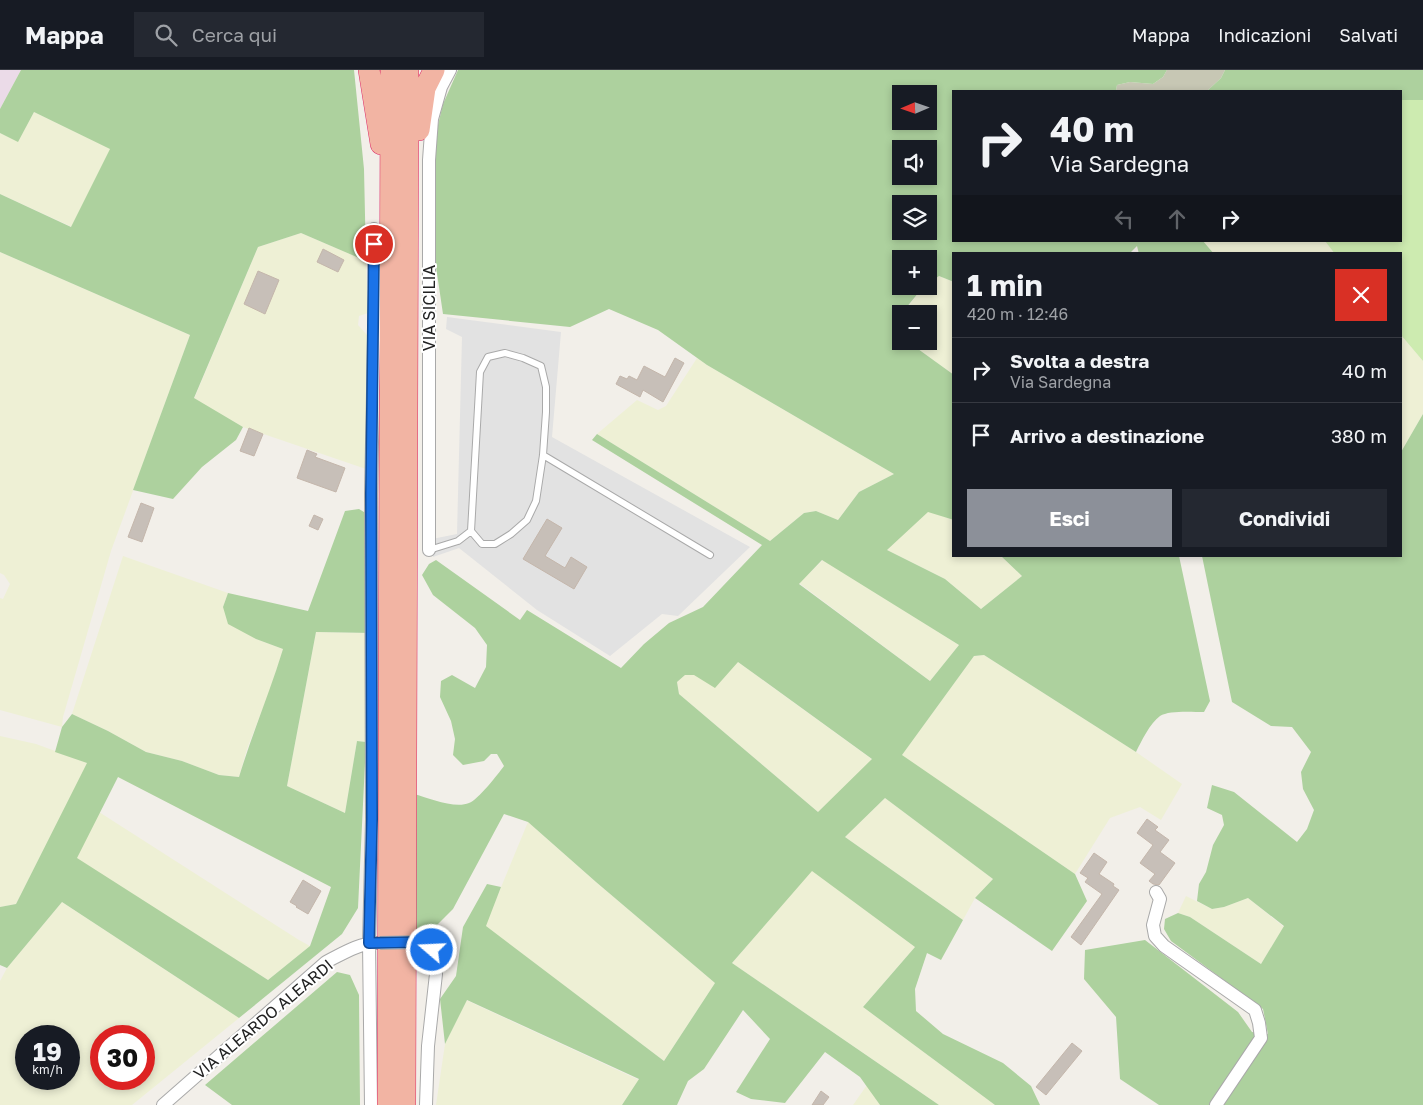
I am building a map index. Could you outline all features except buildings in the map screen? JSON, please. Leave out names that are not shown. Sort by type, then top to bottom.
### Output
[{"type":"highway","points":[[369,70],[380,140],[399,204]]},
{"type":"highway","points":[[378,70],[380,140]]},
{"type":"highway","points":[[391,70],[399,204],[405,1105]]},
{"type":"highway","points":[[388,1105],[399,204],[408,70]]},
{"type":"highway","points":[[399,204],[425,88],[434,70]]},
{"type":"street","name":"VIA SICILIA","points":[[430,550],[429,160],[432,119],[441,87],[450,70]]},
{"type":"street","points":[[371,1105],[375,943],[372,819],[371,494],[375,289],[374,229]]},
{"type":"street","points":[[1156,892],[1160,899],[1154,925],[1155,936],[1164,946],[1254,1010],[1259,1022],[1261,1038],[1216,1105]]},
{"type":"street","name":"VIA ALEARDO ALEARDI","points":[[163,1105],[326,962],[352,949],[375,943],[420,942],[432,950],[436,974],[428,1046],[426,1105]]},
{"type":"lane","points":[[505,353],[541,366],[546,387],[543,455],[536,501],[527,520],[511,534],[495,544],[482,544],[471,532],[480,372],[488,358],[505,353]]},
{"type":"lane","points":[[543,455],[710,555]]},
{"type":"lane","points":[[430,550],[458,541],[471,532]]},
{"type":"shaded area","points":[[0,70],[21,70],[0,109]]},
{"type":"shaded area","points":[[1167,70],[1225,70],[1221,78],[1208,90],[1116,90],[1117,85],[1130,82],[1153,84],[1163,77]]},
{"type":"shaded area","points":[[34,112],[111,149],[72,227],[0,194],[0,133],[18,141]]},
{"type":"shaded area","points":[[301,233],[366,261],[368,313],[359,316],[358,325],[367,335],[366,469],[243,427],[194,399],[258,247]]},
{"type":"shaded area","points":[[1204,242],[1326,242],[1333,252],[1212,252]]},
{"type":"shaded area","points":[[0,252],[190,335],[111,551],[63,717],[62,727],[0,710],[0,598],[3,599],[10,584],[4,575],[0,573]]},
{"type":"shaded area","points":[[939,276],[952,281],[952,374],[919,350],[937,350],[937,305],[909,305],[917,295],[937,295],[937,277]]},
{"type":"shaded area","points":[[447,317],[561,332],[552,437],[750,547],[678,616],[662,614],[610,656],[537,610],[459,548],[433,557],[432,539],[457,534],[462,337],[446,329]]},
{"type":"shaded area","points":[[1402,336],[1423,361],[1423,414],[1402,450]]},
{"type":"shaded area","points":[[697,358],[894,474],[859,492],[838,520],[816,511],[804,513],[770,541],[597,434],[637,400],[658,410],[666,406]]},
{"type":"shaded area","points":[[928,511],[952,519],[952,557],[1002,557],[1022,576],[981,609],[945,579],[887,550]]},
{"type":"shaded area","points":[[123,556],[228,593],[223,607],[256,639],[283,649],[272,685],[247,749],[239,777],[219,775],[182,761],[146,752],[72,714]]},
{"type":"shaded area","points":[[823,560],[959,645],[930,681],[799,583]]},
{"type":"shaded area","points":[[316,632],[366,633],[366,742],[357,741],[345,813],[287,786]]},
{"type":"shaded area","points":[[984,655],[1136,752],[1182,784],[1161,820],[1140,807],[1110,818],[1075,874],[901,756],[974,656]]},
{"type":"shaded area","points":[[738,662],[873,760],[818,812],[679,694],[677,682],[685,675],[694,675]]},
{"type":"shaded area","points":[[0,736],[36,744],[88,763],[16,904],[0,907]]},
{"type":"shaded area","points":[[885,798],[993,879],[975,898],[963,920],[845,837]]},
{"type":"shaded area","points":[[99,812],[310,946],[268,980],[76,858]]},
{"type":"shaded area","points":[[528,822],[715,983],[664,1061],[485,926]]},
{"type":"shaded area","points":[[812,870],[915,947],[863,1007],[995,1105],[939,1105],[732,963]]},
{"type":"shaded area","points":[[1186,896],[1212,909],[1224,907],[1248,898],[1284,927],[1261,964],[1190,917],[1178,913]]},
{"type":"shaded area","points":[[62,902],[239,1018],[155,1086],[155,1025],[90,1025],[90,1090],[150,1090],[132,1105],[0,1105],[0,981],[7,968]]},
{"type":"shaded area","points":[[466,1000],[639,1080],[622,1105],[436,1105],[445,1044]]},
{"type":"shaded area","points":[[867,1085],[880,1105],[853,1105]]},
{"type":"green space","points":[[21,70],[354,70],[364,169],[366,261],[301,233],[258,247],[194,398],[243,427],[236,440],[202,467],[173,499],[133,490],[190,335],[0,252],[0,194],[71,227],[110,149],[34,112],[18,142],[0,133],[0,109]]},
{"type":"green space","points":[[458,70],[1167,70],[1163,77],[1153,84],[1130,82],[1117,85],[1116,90],[952,90],[952,242],[1204,242],[1212,252],[1138,252],[1137,246],[1131,252],[952,252],[952,281],[939,276],[937,277],[937,250],[892,250],[892,295],[917,295],[908,305],[892,305],[892,350],[919,350],[952,374],[952,519],[928,512],[887,550],[945,579],[981,609],[1022,576],[1002,557],[1179,557],[1210,701],[1204,712],[1175,712],[1160,716],[1149,728],[1136,752],[984,655],[974,656],[902,755],[1075,874],[1087,901],[1052,951],[975,898],[993,879],[885,798],[845,837],[963,920],[941,960],[927,953],[915,989],[916,1011],[943,1034],[1003,1063],[1031,1086],[1040,1105],[995,1105],[863,1007],[915,947],[812,871],[732,963],[939,1105],[880,1105],[860,1077],[825,1052],[785,1103],[751,1099],[736,1092],[770,1039],[743,1010],[704,1069],[688,1081],[677,1105],[622,1105],[639,1079],[467,1000],[445,1044],[440,999],[456,976],[463,927],[487,884],[501,887],[486,926],[664,1061],[715,983],[528,822],[504,814],[453,909],[436,926],[416,930],[414,794],[449,804],[469,803],[482,792],[504,766],[497,754],[491,754],[484,761],[463,765],[453,755],[455,739],[451,721],[440,697],[441,681],[452,675],[475,688],[486,667],[487,645],[475,628],[433,595],[422,575],[429,564],[436,560],[520,620],[527,610],[621,668],[644,644],[669,623],[703,607],[762,545],[592,440],[597,434],[770,541],[804,513],[816,511],[838,520],[859,492],[894,474],[707,365],[658,330],[609,309],[570,327],[443,314],[435,260],[438,125],[443,104]],"holes":[[[822,560],[959,645],[930,681],[799,584]],[[738,662],[872,759],[818,812],[679,694],[677,682],[685,675],[694,675],[715,688]]]},
{"type":"green space","points":[[1225,70],[1423,70],[1423,100],[1402,100],[1402,90],[1208,90],[1221,78]]},
{"type":"green space","points":[[1402,100],[1423,100],[1423,361],[1402,336],[1402,252],[1333,252],[1326,242],[1402,242]]},
{"type":"green space","points":[[1423,414],[1423,1105],[1159,1105],[1120,1079],[1116,1017],[1084,979],[1085,950],[1145,940],[1238,1012],[1252,1032],[1268,1034],[1263,1009],[1171,941],[1164,929],[1165,919],[1178,913],[1190,917],[1261,964],[1284,926],[1248,898],[1224,907],[1212,909],[1197,901],[1199,884],[1206,872],[1213,845],[1224,825],[1222,815],[1207,808],[1212,785],[1234,792],[1297,842],[1307,829],[1314,810],[1303,789],[1301,772],[1311,752],[1292,727],[1271,726],[1232,702],[1202,557],[1402,557],[1402,450]]},
{"type":"green space","points":[[359,509],[372,517],[372,633],[316,632],[287,786],[345,813],[357,741],[366,742],[358,908],[342,934],[239,1018],[62,902],[7,968],[0,965],[0,907],[16,904],[87,763],[55,752],[62,727],[72,714],[146,752],[182,761],[219,775],[239,777],[283,649],[256,639],[228,624],[223,607],[228,593],[308,611],[345,511]],"holes":[[[118,777],[331,887],[310,946],[268,980],[77,858]]]},
{"type":"green space","points":[[337,972],[350,975],[359,995],[360,1105],[232,1105],[205,1085]]},
{"type":"route","points":[[374,244],[375,289],[371,494],[372,819],[369,943],[420,942],[432,950]]}]
